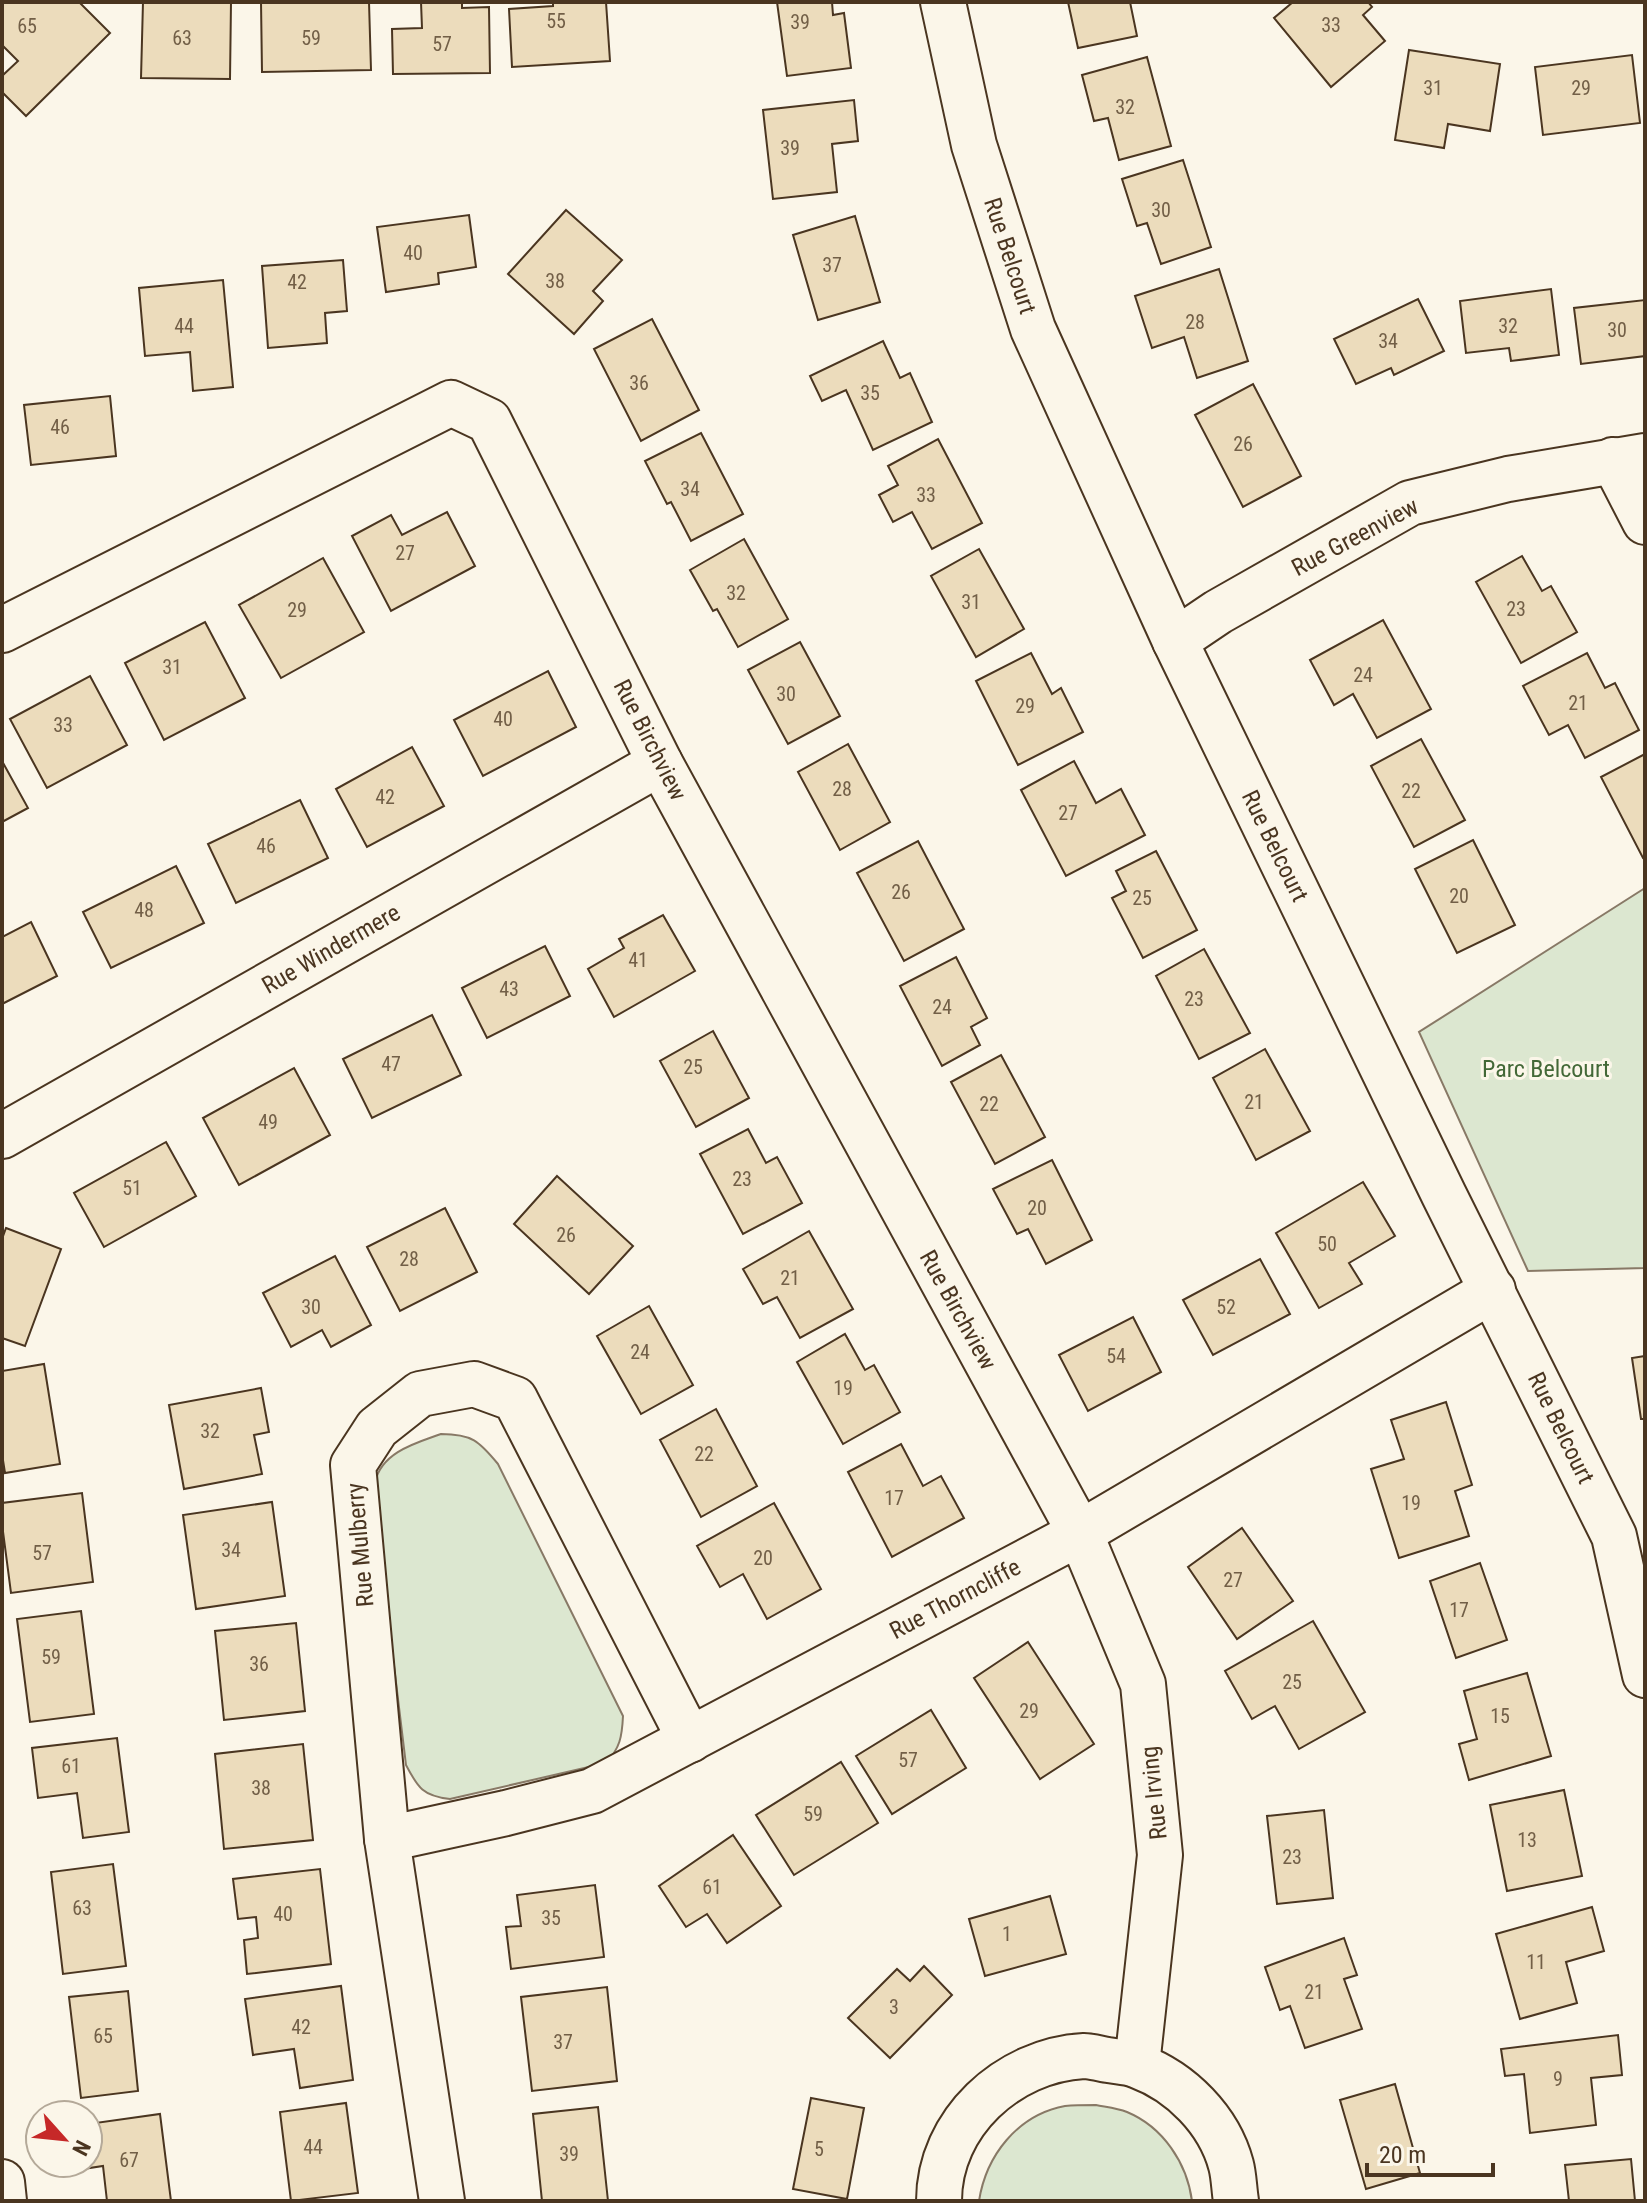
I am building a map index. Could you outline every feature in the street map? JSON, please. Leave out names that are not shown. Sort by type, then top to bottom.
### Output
[{"type":"street","name":"Rue Belcourt","points":[[943,2],[974,145],[1033,329],[1175,641],[1444,1195],[1493,1290],[1629,1534],[1645,1675]]},
{"type":"street","name":"Rue Birchview","points":[[2,630],[451,403],[489,421],[660,763],[1080,1533]]},
{"type":"street","name":"Rue Greenview","points":[[1175,641],[1218,612],[1410,503],[1508,479],[1629,458]]},
{"type":"street","points":[[1629,458],[1645,522]]},
{"type":"street","name":"Rue Windermere","points":[[2,1136],[660,763]]},
{"type":"street","name":"Rue Thorncliffe","points":[[387,1839],[592,1791],[1080,1533],[1493,1290]]},
{"type":"street","name":"Rue Mulberry","points":[[442,2201],[387,1839],[353,1465],[377,1428],[420,1394],[474,1384],[515,1399],[690,1740]]},
{"type":"street","name":"Rue Irving","points":[[1080,1533],[1143,1684],[1160,1855],[1137,2065]]},
{"type":"street","points":[[939,2201],[939,2180],[957,2131],[990,2092],[1035,2066],[1085,2056],[1137,2065],[1178,2087],[1211,2121],[1231,2164],[1236,2201]]},
{"type":"street","points":[[2,2182],[4,2201]]},
{"type":"green space","name":"Parc Belcourt","points":[[1645,888],[1645,1268],[1528,1271],[1419,1032]]},
{"type":"green space","points":[[441,1434],[460,1435],[474,1440],[498,1464],[623,1716],[619,1742],[606,1763],[450,1799],[422,1790],[406,1765],[374,1485],[379,1472],[392,1456]]},
{"type":"green space","points":[[1096,2105],[1127,2112],[1162,2137],[1179,2160],[1192,2201],[979,2201],[989,2168],[1019,2128],[1048,2111],[1065,2106]]},
{"type":"building","points":[[2,2],[79,2],[110,33],[26,116],[2,92],[2,76],[18,61],[2,45]]},
{"type":"building","points":[[143,2],[231,2],[230,79],[141,78]]},
{"type":"building","points":[[261,2],[369,2],[371,70],[262,72]]},
{"type":"building","points":[[421,2],[462,2],[462,8],[489,7],[490,73],[393,74],[392,29],[422,28]]},
{"type":"building","points":[[553,2],[606,2],[610,61],[512,67],[509,9],[553,6]]},
{"type":"building","points":[[777,2],[832,2],[833,15],[844,13],[851,68],[787,76]]},
{"type":"building","points":[[1068,2],[1130,2],[1137,36],[1078,48]]},
{"type":"building","points":[[1293,2],[1368,2],[1372,7],[1363,15],[1385,41],[1331,87],[1274,18]]},
{"type":"building","points":[[1409,50],[1500,64],[1490,131],[1448,124],[1444,148],[1395,140]]},
{"type":"building","points":[[1632,55],[1640,123],[1543,135],[1535,67]]},
{"type":"building","points":[[1147,57],[1171,146],[1119,160],[1108,118],[1094,121],[1082,75]]},
{"type":"building","points":[[854,100],[858,141],[832,144],[837,192],[773,199],[763,110]]},
{"type":"building","points":[[1183,160],[1211,247],[1161,264],[1147,223],[1137,226],[1122,179]]},
{"type":"building","points":[[566,210],[622,260],[593,291],[603,301],[574,334],[508,274]]},
{"type":"building","points":[[469,215],[476,267],[438,273],[439,284],[386,292],[377,227]]},
{"type":"building","points":[[855,216],[880,302],[818,320],[793,235]]},
{"type":"building","points":[[343,260],[347,311],[325,313],[327,343],[268,348],[262,266]]},
{"type":"building","points":[[1219,269],[1248,361],[1197,378],[1184,337],[1152,348],[1135,296]]},
{"type":"building","points":[[223,280],[233,387],[193,391],[190,352],[145,356],[139,288]]},
{"type":"building","points":[[1551,289],[1559,355],[1511,361],[1509,348],[1466,353],[1460,301]]},
{"type":"building","points":[[1418,299],[1444,351],[1394,375],[1391,368],[1356,384],[1334,339]]},
{"type":"building","points":[[1645,300],[1645,356],[1581,364],[1574,308]]},
{"type":"building","points":[[652,319],[699,410],[641,441],[594,349]]},
{"type":"building","points":[[883,341],[900,378],[910,373],[932,422],[873,450],[846,390],[822,401],[810,376]]},
{"type":"building","points":[[1253,384],[1301,476],[1243,507],[1195,415]]},
{"type":"building","points":[[110,396],[116,456],[31,465],[24,405]]},
{"type":"building","points":[[701,433],[743,514],[691,541],[645,461]]},
{"type":"building","points":[[938,439],[982,523],[932,549],[912,512],[893,522],[879,495],[898,485],[888,466]]},
{"type":"building","points":[[447,512],[475,566],[391,611],[352,536],[391,515],[402,535]]},
{"type":"building","points":[[744,539],[788,619],[738,647],[690,570]]},
{"type":"building","points":[[979,549],[1024,629],[976,657],[931,576]]},
{"type":"building","points":[[1522,556],[1542,591],[1551,586],[1577,632],[1521,663],[1476,582]]},
{"type":"building","points":[[323,558],[364,632],[281,678],[239,605]]},
{"type":"building","points":[[1383,620],[1431,709],[1377,738],[1353,694],[1334,705],[1310,660]]},
{"type":"building","points":[[205,622],[245,698],[164,740],[125,663]]},
{"type":"building","points":[[800,642],[840,716],[788,744],[748,670]]},
{"type":"building","points":[[1031,653],[1052,694],[1061,688],[1083,732],[1018,765],[976,681]]},
{"type":"building","points":[[1587,653],[1605,688],[1615,683],[1639,730],[1585,758],[1568,725],[1549,735],[1523,686]]},
{"type":"building","points":[[548,671],[576,727],[483,776],[454,720]]},
{"type":"building","points":[[90,676],[127,745],[47,788],[10,719]]},
{"type":"building","points":[[1421,739],[1465,820],[1414,847],[1371,766]]},
{"type":"building","points":[[848,744],[890,822],[840,850],[798,772]]},
{"type":"building","points":[[412,747],[444,806],[367,847],[336,789]]},
{"type":"building","points":[[1645,754],[1645,857],[1643,858],[1601,777]]},
{"type":"building","points":[[2,761],[28,808],[2,822]]},
{"type":"building","points":[[1074,761],[1096,803],[1121,789],[1145,835],[1066,876],[1021,790]]},
{"type":"building","points":[[300,800],[328,858],[236,903],[208,844]]},
{"type":"building","points":[[1473,840],[1515,925],[1457,953],[1415,869]]},
{"type":"building","points":[[918,841],[964,929],[904,961],[857,873]]},
{"type":"building","points":[[1156,851],[1197,930],[1143,958],[1112,898],[1126,891],[1116,871]]},
{"type":"building","points":[[176,866],[204,923],[111,968],[83,912]]},
{"type":"building","points":[[663,915],[695,971],[614,1017],[588,969],[624,948],[619,939]]},
{"type":"building","points":[[31,922],[57,976],[2,1004],[2,937]]},
{"type":"building","points":[[545,946],[570,996],[487,1038],[462,988]]},
{"type":"building","points":[[1204,949],[1250,1033],[1199,1059],[1156,976]]},
{"type":"building","points":[[956,957],[987,1018],[971,1027],[980,1045],[942,1066],[900,986]]},
{"type":"building","points":[[432,1015],[461,1075],[372,1118],[343,1059]]},
{"type":"building","points":[[713,1031],[749,1098],[696,1127],[660,1061]]},
{"type":"building","points":[[1265,1049],[1310,1131],[1256,1160],[1213,1078]]},
{"type":"building","points":[[1001,1055],[1045,1137],[995,1164],[951,1082]]},
{"type":"building","points":[[294,1068],[330,1135],[239,1185],[203,1118]]},
{"type":"building","points":[[748,1129],[766,1163],[777,1157],[802,1203],[743,1234],[700,1154]]},
{"type":"building","points":[[166,1142],[196,1196],[104,1247],[74,1193]]},
{"type":"building","points":[[1052,1160],[1092,1240],[1046,1264],[1028,1229],[1017,1234],[993,1189]]},
{"type":"building","points":[[557,1176],[633,1246],[589,1294],[514,1224]]},
{"type":"building","points":[[1363,1182],[1395,1236],[1349,1263],[1362,1284],[1319,1308],[1276,1233]]},
{"type":"building","points":[[445,1208],[477,1272],[400,1311],[367,1247]]},
{"type":"building","points":[[6,1228],[61,1249],[25,1346],[2,1338],[2,1239]]},
{"type":"building","points":[[809,1231],[853,1309],[800,1338],[777,1297],[763,1304],[743,1269]]},
{"type":"building","points":[[335,1256],[371,1325],[331,1347],[322,1330],[291,1347],[263,1293]]},
{"type":"building","points":[[1260,1259],[1290,1314],[1213,1355],[1183,1300]]},
{"type":"building","points":[[649,1306],[693,1385],[641,1414],[597,1336]]},
{"type":"building","points":[[1133,1317],[1161,1372],[1088,1411],[1059,1355]]},
{"type":"building","points":[[845,1334],[865,1370],[874,1365],[900,1412],[843,1444],[797,1362]]},
{"type":"building","points":[[1645,1356],[1645,1419],[1641,1419],[1632,1358]]},
{"type":"building","points":[[44,1364],[60,1464],[5,1473],[2,1454],[2,1371]]},
{"type":"building","points":[[261,1388],[269,1432],[254,1435],[262,1474],[184,1489],[169,1405]]},
{"type":"building","points":[[1446,1402],[1472,1485],[1455,1491],[1469,1536],[1399,1558],[1371,1469],[1404,1459],[1391,1420]]},
{"type":"building","points":[[716,1409],[757,1486],[701,1517],[660,1440]]},
{"type":"building","points":[[901,1444],[923,1486],[941,1476],[964,1518],[892,1557],[848,1472]]},
{"type":"building","points":[[82,1493],[93,1582],[11,1593],[2,1503]]},
{"type":"building","points":[[272,1502],[285,1596],[196,1609],[183,1515]]},
{"type":"building","points":[[774,1503],[821,1589],[767,1619],[743,1574],[720,1587],[697,1546]]},
{"type":"building","points":[[1242,1528],[1293,1601],[1237,1639],[1188,1567]]},
{"type":"building","points":[[1480,1563],[1507,1640],[1456,1658],[1430,1581]]},
{"type":"building","points":[[81,1611],[94,1714],[30,1722],[17,1619]]},
{"type":"building","points":[[1313,1621],[1365,1712],[1299,1749],[1275,1706],[1252,1719],[1225,1671]]},
{"type":"building","points":[[296,1623],[305,1711],[224,1720],[215,1631]]},
{"type":"building","points":[[1028,1642],[1094,1744],[1040,1779],[974,1678]]},
{"type":"building","points":[[1527,1673],[1551,1756],[1469,1780],[1459,1744],[1477,1739],[1464,1691]]},
{"type":"building","points":[[931,1710],[966,1768],[892,1814],[856,1756]]},
{"type":"building","points":[[117,1738],[129,1832],[83,1838],[77,1793],[38,1798],[32,1748]]},
{"type":"building","points":[[303,1744],[313,1840],[224,1849],[215,1754]]},
{"type":"building","points":[[841,1762],[878,1823],[794,1875],[756,1815]]},
{"type":"building","points":[[1564,1790],[1582,1876],[1507,1891],[1490,1805]]},
{"type":"building","points":[[1324,1810],[1333,1898],[1277,1904],[1267,1816]]},
{"type":"building","points":[[733,1835],[781,1906],[727,1943],[707,1914],[686,1927],[659,1886]]},
{"type":"building","points":[[113,1864],[126,1966],[63,1974],[51,1872]]},
{"type":"building","points":[[320,1869],[331,1964],[247,1974],[244,1940],[258,1938],[256,1917],[238,1919],[233,1879]]},
{"type":"building","points":[[595,1885],[604,1957],[511,1969],[506,1927],[521,1926],[517,1895]]},
{"type":"building","points":[[1050,1896],[1066,1954],[985,1976],[969,1919]]},
{"type":"building","points":[[1592,1907],[1604,1951],[1566,1962],[1577,2003],[1520,2019],[1496,1934]]},
{"type":"building","points":[[1344,1938],[1357,1975],[1344,1979],[1362,2029],[1305,2048],[1290,2006],[1280,2010],[1265,1967]]},
{"type":"building","points":[[924,1966],[952,1995],[890,2058],[848,2018],[897,1969],[910,1981]]},
{"type":"building","points":[[341,1986],[353,2080],[300,2088],[294,2049],[253,2055],[245,1999]]},
{"type":"building","points":[[607,1987],[617,2081],[532,2091],[521,1997]]},
{"type":"building","points":[[128,1991],[138,2091],[81,2098],[69,1997]]},
{"type":"building","points":[[1618,2035],[1622,2075],[1591,2078],[1596,2125],[1530,2133],[1524,2074],[1505,2076],[1501,2049]]},
{"type":"building","points":[[1395,2084],[1420,2173],[1366,2189],[1340,2100]]},
{"type":"building","points":[[811,2098],[864,2108],[847,2199],[793,2189]]},
{"type":"building","points":[[346,2103],[358,2193],[291,2201],[280,2112]]},
{"type":"building","points":[[598,2107],[608,2201],[542,2201],[533,2114]]},
{"type":"building","points":[[160,2114],[171,2201],[107,2201],[104,2122]]},
{"type":"building","points":[[1631,2159],[1635,2201],[1569,2201],[1565,2165]]}]
